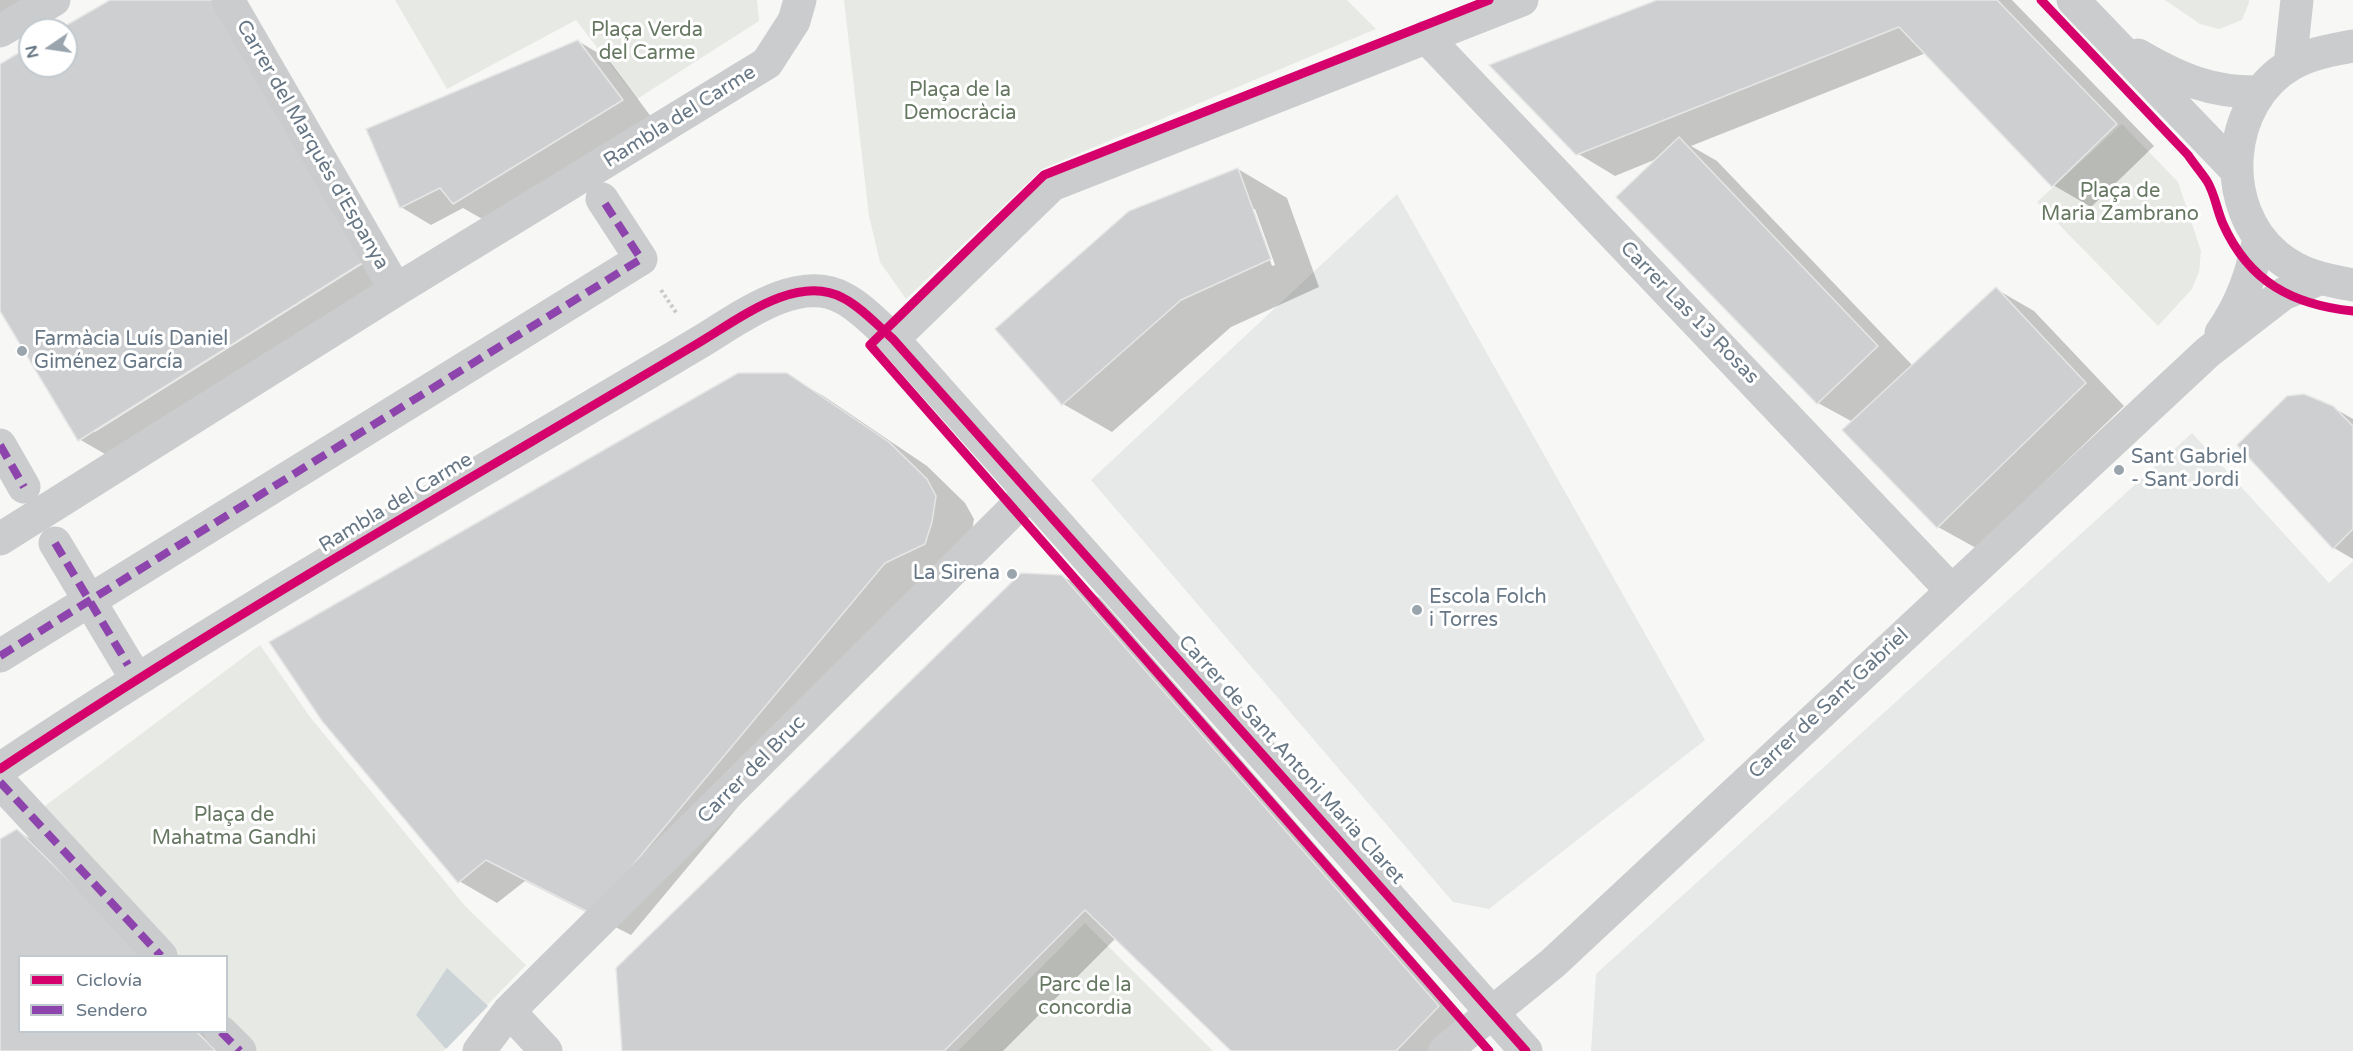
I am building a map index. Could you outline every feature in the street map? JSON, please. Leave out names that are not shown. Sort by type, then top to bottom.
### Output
[{"type":"street","points":[[0,31],[54,0]]},
{"type":"street","name":"Carrer del Marquès d'Espanya","points":[[228,0],[396,290]]},
{"type":"street","points":[[893,339],[1052,185],[1522,0]]},
{"type":"street","points":[[2073,0],[2235,169]]},
{"type":"street","points":[[2290,64],[2297,0]]},
{"type":"street","name":"Rambla del Carme","points":[[0,539],[396,290],[767,63],[797,10]]},
{"type":"street","name":"Carrer Las 13 Rosas","points":[[1426,37],[1951,590]]},
{"type":"street","points":[[2111,39],[2157,66],[2193,83],[2231,92],[2260,92]]},
{"type":"street","points":[[2353,46],[2313,54],[2290,64],[2260,92],[2241,129],[2235,169],[2242,206],[2259,238],[2283,261],[2319,279],[2353,285]]},
{"type":"street","name":"Rambla del Carme","points":[[0,656],[641,259],[602,199]]},
{"type":"street","name":"Carrer de Sant Gabriel","points":[[2208,352],[2241,303],[2253,269],[2259,238]]},
{"type":"street","name":"Carrer de Sant Gabriel","points":[[1445,1051],[1553,963],[2208,352],[2283,294],[2319,279]]},
{"type":"street","name":"Rambla del Carme","points":[[0,769],[85,712],[199,642],[694,345],[768,302],[800,290],[820,289]]},
{"type":"street","name":"Carrer de Sant Antoni Maria Claret","points":[[820,289],[843,298],[893,339],[1526,1051]]},
{"type":"street","points":[[0,445],[24,487]]},
{"type":"street","name":"Carrer del Bruc","points":[[479,1051],[509,1011],[1029,494]]},
{"type":"street","points":[[55,543],[128,665]]},
{"type":"street","points":[[0,782],[17,804],[159,955]]},
{"type":"street","points":[[509,1011],[546,1051]]},
{"type":"street","points":[[222,1033],[240,1051]]},
{"type":"shaded area","name":"Escola Folch i Torres","points":[[1397,194],[1705,740],[1489,909],[1453,902],[1091,480]]},
{"type":"shaded area","points":[[2192,433],[2329,583],[2353,561],[2353,1051],[1591,1051],[1596,974]]},
{"type":"shaded area","points":[[447,968],[488,1006],[446,1049],[416,1015]]},
{"type":"green space","name":"Plaça Verda del Carme","points":[[395,0],[757,0],[759,21],[637,99],[576,20],[447,89]]},
{"type":"green space","name":"Plaça de la Democràcia","points":[[844,0],[1347,0],[1376,29],[1042,169],[906,299],[880,262],[869,216]]},
{"type":"green space","points":[[2165,0],[2249,0],[2249,2],[2242,20],[2219,29],[2200,24]]},
{"type":"green space","name":"Plaça de Maria Zambrano","points":[[2122,124],[2178,182],[2201,251],[2199,272],[2192,289],[2158,326],[2037,202]]},
{"type":"green space","name":"Plaça de Mahatma Gandhi","points":[[260,645],[310,717],[465,906],[526,965],[443,1051],[255,1051],[228,1024],[228,955],[170,955],[37,812]]},
{"type":"green space","name":"Parc de la concordia","points":[[1085,923],[1213,1051],[958,1051]]},
{"type":"building","points":[[110,0],[212,0],[365,261],[78,441],[0,311],[0,64],[18,53],[18,78],[78,78],[78,18]]},
{"type":"building","points":[[1657,0],[1997,0],[2117,124],[2052,187],[1899,27],[1576,155],[1489,65]]},
{"type":"building","points":[[578,40],[623,100],[453,204],[440,188],[400,208],[366,129]]},
{"type":"building","points":[[1679,137],[1878,346],[1817,404],[1616,197]]},
{"type":"building","points":[[1238,168],[1271,259],[1181,300],[1062,405],[995,329],[1129,211]]},
{"type":"building","points":[[1996,287],[2086,383],[1937,528],[1842,430]]},
{"type":"building","points":[[738,373],[787,373],[889,442],[927,479],[936,496],[932,522],[925,544],[885,563],[592,914],[486,860],[458,883],[322,721],[269,642]]},
{"type":"building","points":[[2304,394],[2333,406],[2353,426],[2353,529],[2333,549],[2237,445],[2287,396]]},
{"type":"building","points":[[1021,573],[1062,575],[1439,1006],[1396,1051],[1231,1051],[1085,910],[944,1051],[622,1051],[616,968]]},
{"type":"building","points":[[17,829],[145,955],[18,955],[18,1033],[198,1033],[216,1051],[0,1051],[0,839]]},
{"type":"marked path","points":[[0,656],[641,259],[602,199]]},
{"type":"marked path","points":[[0,445],[24,487]]},
{"type":"marked path","points":[[55,543],[128,665]]},
{"type":"marked path","points":[[0,782],[160,955]]},
{"type":"marked path","points":[[222,1033],[240,1051]]},
{"type":"cycle path","points":[[1489,0],[1044,175],[870,345],[1489,1051]]},
{"type":"cycle path","points":[[2041,0],[2188,155],[2210,186],[2221,219],[2234,244],[2260,275],[2275,287],[2292,296],[2331,308],[2353,311]]},
{"type":"cycle path","points":[[0,769],[257,605],[747,313],[786,295],[806,291],[825,292],[843,298],[856,306],[893,339],[1526,1051]]},
{"type":"place","name":"Farmàcia Luís Daniel Giménez García","points":[[22,351]]},
{"type":"place","name":"Sant Gabriel - Sant Jordi","points":[[2119,470]]},
{"type":"place","name":"La Sirena","points":[[1012,574]]},
{"type":"place","name":"Escola Folch i Torres","points":[[1417,610]]}]
